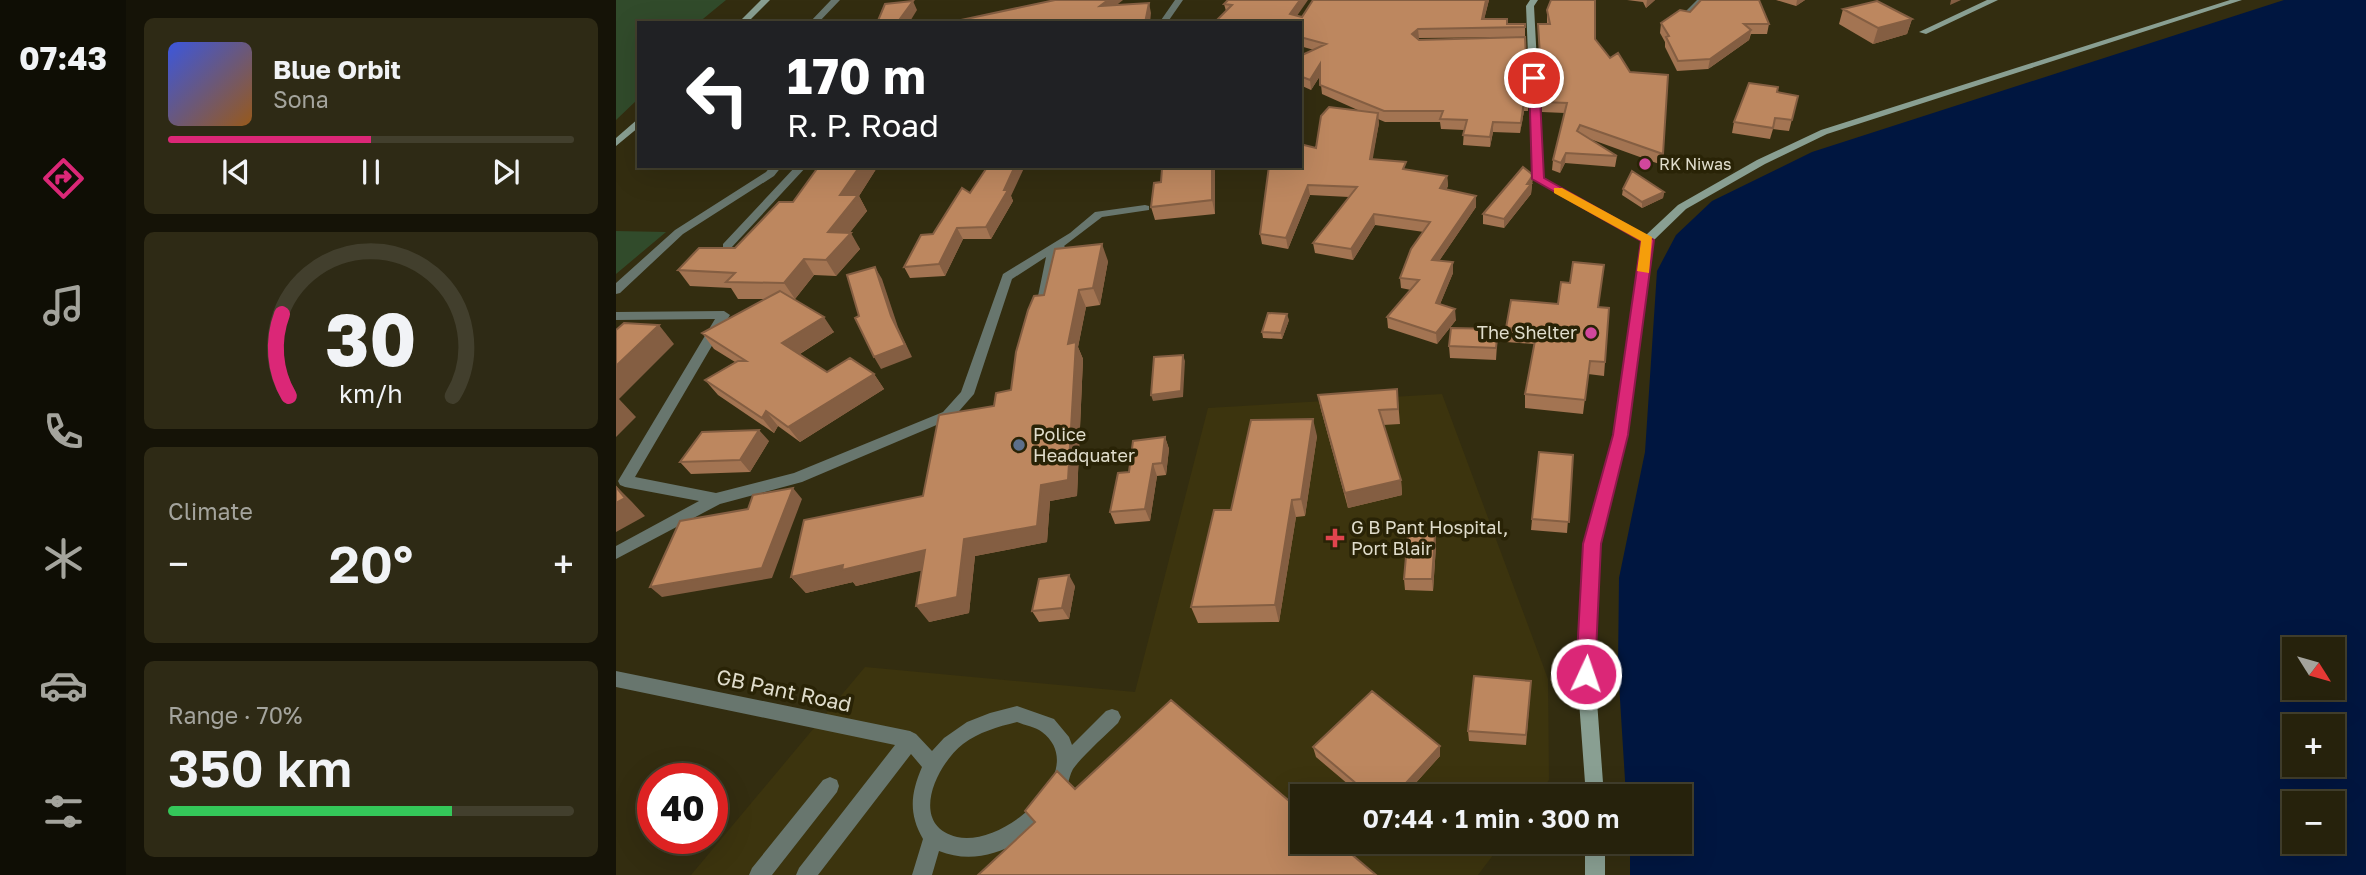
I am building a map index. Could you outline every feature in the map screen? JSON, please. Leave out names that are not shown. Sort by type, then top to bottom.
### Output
[{"type":"street","points":[[744,21],[766,0]]},
{"type":"street","points":[[815,21],[836,0]]},
{"type":"street","points":[[1164,21],[1179,0]]},
{"type":"street","points":[[1534,0],[1530,6],[1538,179],[1647,240]]},
{"type":"street","points":[[1684,18],[1701,0]]},
{"type":"street","points":[[1923,32],[1994,0]]},
{"type":"street","points":[[1594,784],[1586,674],[1592,544],[1620,435],[1647,240],[1682,207],[1761,162],[1824,132],[2238,0]]},
{"type":"street","points":[[1520,43],[1532,42]]},
{"type":"street","points":[[616,143],[637,123]]},
{"type":"street","points":[[616,290],[679,232],[775,168]]},
{"type":"street","points":[[727,246],[800,168]]},
{"type":"street","points":[[1042,307],[1051,259],[1074,235],[1099,214],[1145,208]]},
{"type":"street","points":[[616,553],[716,499],[797,478],[948,415],[967,394],[1007,277],[1074,235]]},
{"type":"street","points":[[616,316],[724,315],[625,481],[716,499]]},
{"type":"street","name":"GB Pant Road","points":[[616,679],[910,740]]},
{"type":"street","points":[[1017,715],[1038,718],[1054,728],[1064,744],[1066,764],[1060,786],[1046,809],[1026,828],[1001,842],[975,849],[951,847],[933,837],[923,823],[920,804],[923,785],[933,765],[949,745],[971,729],[994,718],[1017,715]]},
{"type":"street","points":[[1066,764],[1112,717]]},
{"type":"street","points":[[806,875],[910,740],[933,765]]},
{"type":"street","points":[[759,875],[830,786]]},
{"type":"street","points":[[922,875],[933,837]]},
{"type":"street","points":[[1595,854],[1595,875]]},
{"type":"shaded area","name":"G B Pant Hospital, Port Blair","points":[[1442,394],[1548,679],[1549,780],[1546,784],[1290,784],[1290,854],[1494,854],[1478,875],[691,875],[709,854],[728,854],[728,831],[865,667],[1135,692],[1208,408]]},
{"type":"green space","points":[[616,0],[726,0],[700,21],[637,21],[637,100],[616,120]]},
{"type":"green space","points":[[616,231],[666,232],[616,274]]},
{"type":"water","points":[[2284,0],[2366,0],[2366,875],[1630,875],[1630,854],[1692,854],[1692,784],[1625,784],[1618,667],[1619,578],[1645,452],[1657,271],[1676,235],[1712,201],[1812,152]]},
{"type":"building","points":[[1055,0],[1108,0],[1100,6],[1149,3],[1145,21],[961,20]]},
{"type":"building","points":[[1228,0],[1300,0],[1290,14],[1302,17],[1313,0],[1486,0],[1482,19],[1507,19],[1507,24],[1525,24],[1525,27],[1418,29],[1412,34],[1419,40],[1525,37],[1528,101],[1524,101],[1521,123],[1493,122],[1490,137],[1463,135],[1467,120],[1440,119],[1443,111],[1384,111],[1320,85],[1320,64],[1310,80],[1302,77],[1302,55],[1326,44],[1302,38],[1302,21],[1216,21],[1232,5],[1224,4]]},
{"type":"building","points":[[1551,0],[1595,0],[1595,39],[1610,58],[1618,53],[1630,72],[1668,75],[1663,154],[1580,125],[1577,131],[1617,156],[1566,153],[1561,163],[1553,160],[1567,103],[1543,102],[1538,24],[1550,24],[1547,10]]},
{"type":"building","points":[[1701,0],[1759,0],[1769,24],[1744,24],[1751,30],[1710,59],[1678,61],[1661,23],[1680,10],[1690,12]]},
{"type":"building","points":[[913,1],[898,21],[878,21],[885,4]]},
{"type":"building","points":[[1877,1],[1912,19],[1878,28],[1843,9]]},
{"type":"building","points":[[1749,83],[1778,87],[1777,92],[1798,96],[1792,120],[1775,118],[1773,128],[1734,122]]},
{"type":"building","points":[[1329,107],[1378,113],[1370,159],[1406,162],[1403,169],[1447,176],[1440,188],[1476,196],[1432,260],[1453,262],[1436,303],[1455,309],[1436,333],[1387,317],[1419,280],[1400,278],[1411,249],[1430,222],[1374,214],[1351,249],[1313,243],[1357,187],[1308,185],[1286,238],[1260,234],[1269,168],[1302,168],[1302,144],[1316,148],[1321,116]]},
{"type":"building","points":[[1523,167],[1533,175],[1527,184],[1531,184],[1504,219],[1483,214]]},
{"type":"building","points":[[818,168],[859,168],[840,195],[858,195],[828,232],[851,233],[826,260],[804,259],[784,283],[726,282],[735,273],[678,270],[699,248],[735,248],[779,202],[793,202]]},
{"type":"building","points":[[987,168],[1014,168],[1004,190],[1008,190],[986,227],[957,228],[939,264],[904,267],[921,235],[933,234],[962,188],[970,193]]},
{"type":"building","points":[[1212,168],[1212,200],[1151,207],[1154,183],[1161,182],[1162,169]]},
{"type":"building","points":[[1632,171],[1664,192],[1642,202],[1623,189]]},
{"type":"building","points":[[1102,244],[1093,288],[1079,290],[1068,344],[1076,342],[1068,480],[1041,485],[1037,526],[964,539],[957,597],[916,606],[925,550],[842,570],[843,565],[791,577],[804,520],[923,496],[939,415],[994,406],[996,393],[1011,390],[1016,352],[1028,310],[1034,296],[1044,295],[1055,249]]},
{"type":"building","points":[[1573,262],[1604,265],[1598,307],[1609,308],[1605,362],[1590,361],[1585,400],[1525,394],[1537,330],[1506,328],[1511,300],[1558,304],[1561,282],[1570,283]]},
{"type":"building","points":[[875,267],[891,316],[905,345],[874,357],[855,318],[859,316],[847,275]]},
{"type":"building","points":[[780,291],[824,317],[782,343],[827,372],[850,358],[874,374],[788,427],[766,411],[762,418],[705,380],[738,361],[746,361],[702,333]]},
{"type":"building","points":[[1268,313],[1287,314],[1281,333],[1262,332]]},
{"type":"building","points":[[624,323],[659,325],[616,366],[616,330]]},
{"type":"building","points":[[1451,328],[1498,329],[1496,348],[1449,346]]},
{"type":"building","points":[[1183,355],[1181,391],[1151,395],[1154,357]]},
{"type":"building","points":[[1397,389],[1398,409],[1379,410],[1401,480],[1345,493],[1318,395]]},
{"type":"building","points":[[1313,419],[1301,499],[1292,500],[1275,605],[1191,607],[1214,510],[1231,510],[1251,420]]},
{"type":"building","points":[[759,430],[740,460],[680,462],[702,432]]},
{"type":"building","points":[[1165,437],[1162,463],[1153,464],[1145,509],[1110,512],[1118,473],[1129,472],[1133,441]]},
{"type":"building","points":[[1539,452],[1573,455],[1569,522],[1532,519]]},
{"type":"building","points":[[616,487],[625,498],[616,503]]},
{"type":"building","points":[[793,488],[762,568],[650,587],[680,521],[748,509],[753,495]]},
{"type":"building","points":[[1408,534],[1435,534],[1432,579],[1404,579]]},
{"type":"building","points":[[1069,575],[1062,608],[1032,611],[1039,579]]},
{"type":"building","points":[[1474,676],[1531,681],[1526,735],[1468,731]]},
{"type":"building","points":[[1372,691],[1440,746],[1405,784],[1357,784],[1313,747]]},
{"type":"building","points":[[1171,700],[1290,802],[1290,854],[1351,854],[1376,875],[978,875],[1035,822],[1025,811],[1057,771],[1075,789]]},
{"type":"slow traffic","points":[[1558,190],[1647,240],[1644,271]]},
{"type":"place","name":"RK Niwas","points":[[1645,164]]},
{"type":"place","name":"The Shelter","points":[[1591,333]]},
{"type":"place","name":"Police Headquater","points":[[1019,445]]},
{"type":"place","name":"G B Pant Hospital, Port Blair","points":[[1335,538]]},
{"type":"route","points":[[1534,78],[1538,179],[1647,240],[1634,351],[1620,435],[1592,544],[1586,674]]}]
